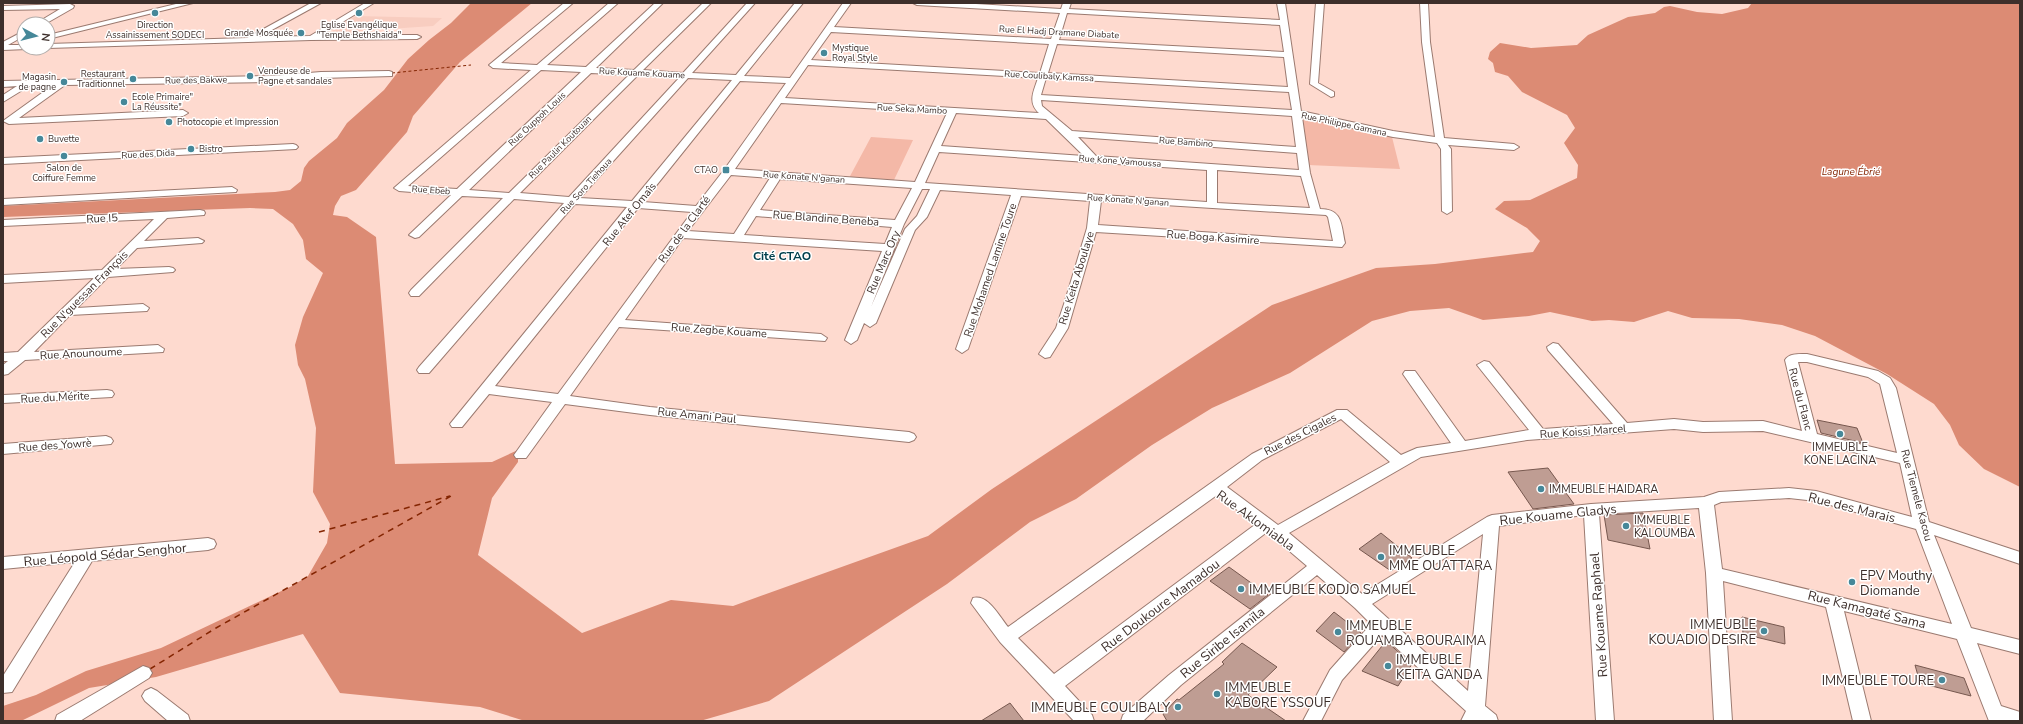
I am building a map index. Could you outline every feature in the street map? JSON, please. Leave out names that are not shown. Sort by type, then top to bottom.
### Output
[{"type":"street","points":[[56,36],[189,3]]},
{"type":"street","points":[[248,40],[317,3]]},
{"type":"street","points":[[311,38],[370,3]]},
{"type":"street","name":"Rue Kouame Kouame","points":[[569,3],[493,65],[792,81]]},
{"type":"street","name":"Rue Ebeb","points":[[614,3],[399,188],[698,209]]},
{"type":"street","name":"Rue Ouppoh Louis","points":[[415,235],[458,192],[659,3]]},
{"type":"street","name":"Rue Paulin Koutouan","points":[[415,293],[707,3]]},
{"type":"street","name":"Rue Soro Tiehoua","points":[[424,370],[535,241],[574,200],[751,3]]},
{"type":"street","name":"Rue Atef Omaîs","points":[[457,424],[799,3]]},
{"type":"street","name":"Rue de la Clarté","points":[[521,455],[698,209],[728,172],[847,3]]},
{"type":"street","points":[[917,3],[1066,6],[1285,23]]},
{"type":"street","points":[[1281,3],[1305,173],[1316,212]]},
{"type":"street","points":[[1320,3],[1314,84],[1331,94]]},
{"type":"street","points":[[1424,3],[1426,42],[1440,141],[1446,148],[1447,211]]},
{"type":"street","points":[[3,8],[73,4]]},
{"type":"street","points":[[53,16],[73,4]]},
{"type":"street","points":[[1066,6],[1036,97],[1038,107],[1070,134],[1094,160]]},
{"type":"street","name":"Rue El Hadj Dramane Diabate","points":[[828,29],[1289,55]]},
{"type":"street","points":[[56,46],[311,38],[417,37]]},
{"type":"street","points":[[3,47],[16,38]]},
{"type":"street","points":[[3,47],[16,45]]},
{"type":"street","points":[[3,47],[16,48]]},
{"type":"street","name":"Rue Coulibaly Kamssa","points":[[805,62],[1293,90]]},
{"type":"street","name":"Rue des Bakwe","points":[[3,84],[272,79],[321,75],[389,74]]},
{"type":"street","points":[[6,123],[62,83]]},
{"type":"street","points":[[3,99],[26,84]]},
{"type":"street","name":"Rue Philippe Gamana","points":[[1036,97],[1296,113],[1392,134],[1440,141],[1514,147]]},
{"type":"street","name":"Rue Seka Mambo","points":[[778,100],[1047,116]]},
{"type":"street","name":"Rue Marc Ory","points":[[851,340],[899,224],[919,185],[952,111]]},
{"type":"street","points":[[6,123],[183,113]]},
{"type":"street","name":"Rue Bambino","points":[[1070,134],[1302,150]]},
{"type":"street","name":"Rue des Dida","points":[[3,161],[293,147]]},
{"type":"street","name":"Rue Kone Vamoussa","points":[[935,148],[1094,160],[1305,173]]},
{"type":"street","points":[[1212,167],[1212,205]]},
{"type":"street","name":"Rue Konate N'ganan","points":[[728,172],[1096,198],[1328,212],[1333,215],[1340,243],[1335,245]]},
{"type":"street","points":[[737,238],[777,175]]},
{"type":"street","points":[[870,323],[910,229],[922,217],[937,186]]},
{"type":"street","points":[[3,202],[232,190]]},
{"type":"street","name":"Rue Mohamed Lamine Toure","points":[[962,349],[1017,192]]},
{"type":"street","name":"Rue Keita Aboulaye","points":[[1045,354],[1062,328],[1092,228],[1096,198]]},
{"type":"street","name":"Rue I5","points":[[3,223],[200,213]]},
{"type":"street","name":"Rue Blandine Beneba","points":[[753,213],[899,224]]},
{"type":"street","name":"Rue N'guessan François","points":[[3,371],[22,356],[162,216]]},
{"type":"street","name":"Rue Boga Kasimire","points":[[1092,228],[1335,245]]},
{"type":"street","points":[[680,234],[889,248]]},
{"type":"street","points":[[134,245],[198,241]]},
{"type":"street","points":[[3,279],[169,270]]},
{"type":"street","points":[[66,312],[144,308]]},
{"type":"street","name":"Rue Zegbe Kouame","points":[[616,323],[821,338]]},
{"type":"street","points":[[1553,347],[1623,427]]},
{"type":"street","name":"Rue Anounoume","points":[[3,357],[158,349]]},
{"type":"street","name":"Rue Tiemele Kacou","points":[[1791,360],[1797,358],[1807,358],[1873,374],[1885,381],[1889,388],[1922,525],[1996,716]]},
{"type":"street","name":"Rue du Flanc","points":[[1791,360],[1811,438]]},
{"type":"street","points":[[1484,365],[1539,434]]},
{"type":"street","points":[[1410,374],[1461,446]]},
{"type":"street","name":"Rue Amani Paul","points":[[485,389],[563,398],[650,411],[909,437]]},
{"type":"street","name":"Rue du Mérite","points":[[3,399],[107,394]]},
{"type":"street","name":"Rue des Cigales","points":[[1217,487],[1257,457],[1342,413],[1400,462]]},
{"type":"street","name":"Rue Koissi Marcel","points":[[1272,528],[1417,453],[1539,434],[1674,424],[1703,427],[1763,426],[1907,460]]},
{"type":"street","name":"Rue des Yowrè","points":[[3,449],[106,441]]},
{"type":"street","name":"Rue Aklomiabla","points":[[1006,637],[1217,487],[1272,528],[1318,566],[1361,603],[1473,715],[1489,721]]},
{"type":"street","name":"Rue des Marais","points":[[1706,502],[1719,497],[1734,496],[1789,493],[1816,496],[1922,525],[2020,558]]},
{"type":"street","points":[[1706,502],[1714,573],[1723,721]]},
{"type":"street","name":"Rue Kouame Gladys","points":[[1361,603],[1492,521],[1591,509],[1706,502]]},
{"type":"street","name":"Rue Kouame Raphael","points":[[1591,509],[1605,721]]},
{"type":"street","points":[[1473,715],[1492,521]]},
{"type":"street","name":"Rue Doukoure Mamadou","points":[[1054,685],[1272,528]]},
{"type":"street","name":"Rue Léopold Sédar Senghor","points":[[3,563],[208,544]]},
{"type":"street","points":[[6,686],[87,556]]},
{"type":"street","name":"Rue Siribe Isamïla","points":[[1130,721],[1175,680],[1318,566]]},
{"type":"street","name":"Rue Kamagaté Sama","points":[[1714,573],[2020,647]]},
{"type":"street","points":[[1833,601],[1862,721]]},
{"type":"street","points":[[979,603],[1006,637],[1054,685],[1085,721]]},
{"type":"street","points":[[1312,721],[1336,675],[1382,624]]},
{"type":"street","points":[[64,721],[143,673]]},
{"type":"street","points":[[150,696],[181,721]]},
{"type":"street","points":[[1996,716],[2020,720]]},
{"type":"shaded area","points":[[356,16],[442,18],[433,26],[329,33]]},
{"type":"shaded area","points":[[1302,116],[1392,137],[1400,169],[1308,165]]},
{"type":"shaded area","points":[[871,137],[913,140],[894,180],[849,178]]},
{"type":"water","name":"Lagune Ébrié","points":[[471,3],[532,3],[460,62],[413,116],[407,132],[356,190],[341,196],[335,206],[333,215],[347,217],[376,237],[395,464],[492,462],[518,450],[518,462],[492,498],[478,555],[582,633],[671,600],[733,606],[928,536],[992,489],[1272,305],[1376,268],[1435,264],[1533,252],[1540,241],[1527,228],[1495,209],[1504,201],[1530,200],[1577,178],[1578,165],[1564,143],[1575,128],[1567,115],[1522,92],[1508,76],[1495,72],[1493,63],[1488,59],[1490,52],[1500,43],[1531,48],[1577,45],[1588,35],[1628,17],[1655,13],[1664,7],[1670,6],[1697,12],[1722,14],[1748,8],[1752,3],[2020,3],[2020,487],[1984,469],[1959,445],[1950,425],[1934,404],[1887,374],[1815,336],[1782,325],[1739,319],[1692,318],[1668,311],[1634,322],[1609,320],[1592,321],[1550,312],[1529,316],[1483,320],[1449,308],[1410,311],[1372,321],[1290,373],[1212,408],[1152,445],[1076,499],[1030,522],[947,584],[769,701],[700,721],[525,721],[480,707],[340,693],[303,634],[156,677],[89,688],[21,721],[3,721],[3,706],[36,695],[86,671],[161,648],[292,586],[308,576],[327,543],[330,524],[313,492],[316,428],[305,379],[298,365],[295,345],[303,317],[323,273],[306,259],[303,240],[293,224],[273,209],[250,208],[3,217],[3,206],[290,190],[301,181],[304,168],[309,161],[337,138],[347,123],[384,90],[408,59],[451,23]]},
{"type":"building","name":"IMMEUBLE KONE LACINA","points":[[1817,420],[1857,428],[1863,443],[1821,433]]},
{"type":"building","name":"IMMEUBLE HAIDARA","points":[[1548,468],[1574,504],[1533,509],[1508,472]]},
{"type":"building","name":"IMMEUBLE KALOUMBA","points":[[1643,513],[1650,549],[1608,540],[1604,515]]},
{"type":"building","points":[[1381,533],[1412,558],[1391,571],[1359,549]]},
{"type":"building","name":"IMMEUBLE KODJO SAMUEL","points":[[1229,567],[1268,595],[1250,609],[1210,581]]},
{"type":"building","name":"IMMEUBLE ROUAMBA BOURAIMA","points":[[1334,612],[1361,633],[1344,652],[1316,631]]},
{"type":"building","name":"IMMEUBLE KOUADIO DESIRE","points":[[1742,617],[1784,627],[1785,644],[1743,634]]},
{"type":"building","name":"IMMEUBLE KEITA GANDA","points":[[1386,641],[1412,664],[1398,686],[1362,671]]},
{"type":"building","points":[[1242,643],[1277,667],[1248,695],[1286,721],[1167,721],[1163,714],[1177,699],[1179,700],[1224,664],[1222,662]]},
{"type":"building","name":"IMMEUBLE TOURE","points":[[1915,665],[1964,678],[1971,696],[1920,683]]},
{"type":"building","points":[[1010,703],[1024,721],[981,721]]},
{"type":"ferry route","points":[[392,73],[471,65]]},
{"type":"ferry route","points":[[150,669],[216,628],[453,495]]},
{"type":"ferry route","points":[[319,532],[450,496]]},
{"type":"place","name":"Direction Assainissement SODECI","points":[[155,13]]},
{"type":"place","name":"Eglise Evangélique \"Temple Bethshaida\"","points":[[359,13]]},
{"type":"place","name":"Grande Mosquée","points":[[301,33]]},
{"type":"place","name":"Mystique Royal Style","points":[[824,53]]},
{"type":"place","name":"Vendeuse de Pagne et sandales","points":[[250,76]]},
{"type":"place","name":"Restaurant Traditionnel","points":[[133,79]]},
{"type":"place","name":"Magasin de pagne","points":[[64,82]]},
{"type":"place","name":"Ecole Primaire\" La Réussite\"","points":[[124,102]]},
{"type":"place","name":"Photocopie et Impression","points":[[169,122]]},
{"type":"place","name":"Buvette","points":[[40,139]]},
{"type":"place","name":"Bistro","points":[[191,149]]},
{"type":"place","name":"Salon de Coiffure Femme","points":[[64,156]]},
{"type":"place","name":"CTAO","points":[[726,170]]},
{"type":"place","name":"IMMEUBLE KONE LACINA","points":[[1840,434]]},
{"type":"place","name":"IMMEUBLE HAIDARA","points":[[1541,489]]},
{"type":"place","name":"IMMEUBLE KALOUMBA","points":[[1626,526]]},
{"type":"place","name":"IMMEUBLE MME OUATTARA","points":[[1381,557]]},
{"type":"place","name":"EPV Mouthy Diomande","points":[[1852,582]]},
{"type":"place","name":"IMMEUBLE KODJO SAMUEL","points":[[1241,589]]},
{"type":"place","name":"IMMEUBLE KOUADIO DESIRE","points":[[1764,631]]},
{"type":"place","name":"IMMEUBLE ROUAMBA BOURAIMA","points":[[1338,632]]},
{"type":"place","name":"IMMEUBLE KEITA GANDA","points":[[1388,666]]},
{"type":"place","name":"IMMEUBLE TOURE","points":[[1942,680]]},
{"type":"place","name":"IMMEUBLE KABORE YSSOUF","points":[[1217,694]]},
{"type":"place","name":"IMMEUBLE COULIBALY","points":[[1178,707]]},
{"type":"district","name":"Cité CTAO","points":[[782,256]]}]
